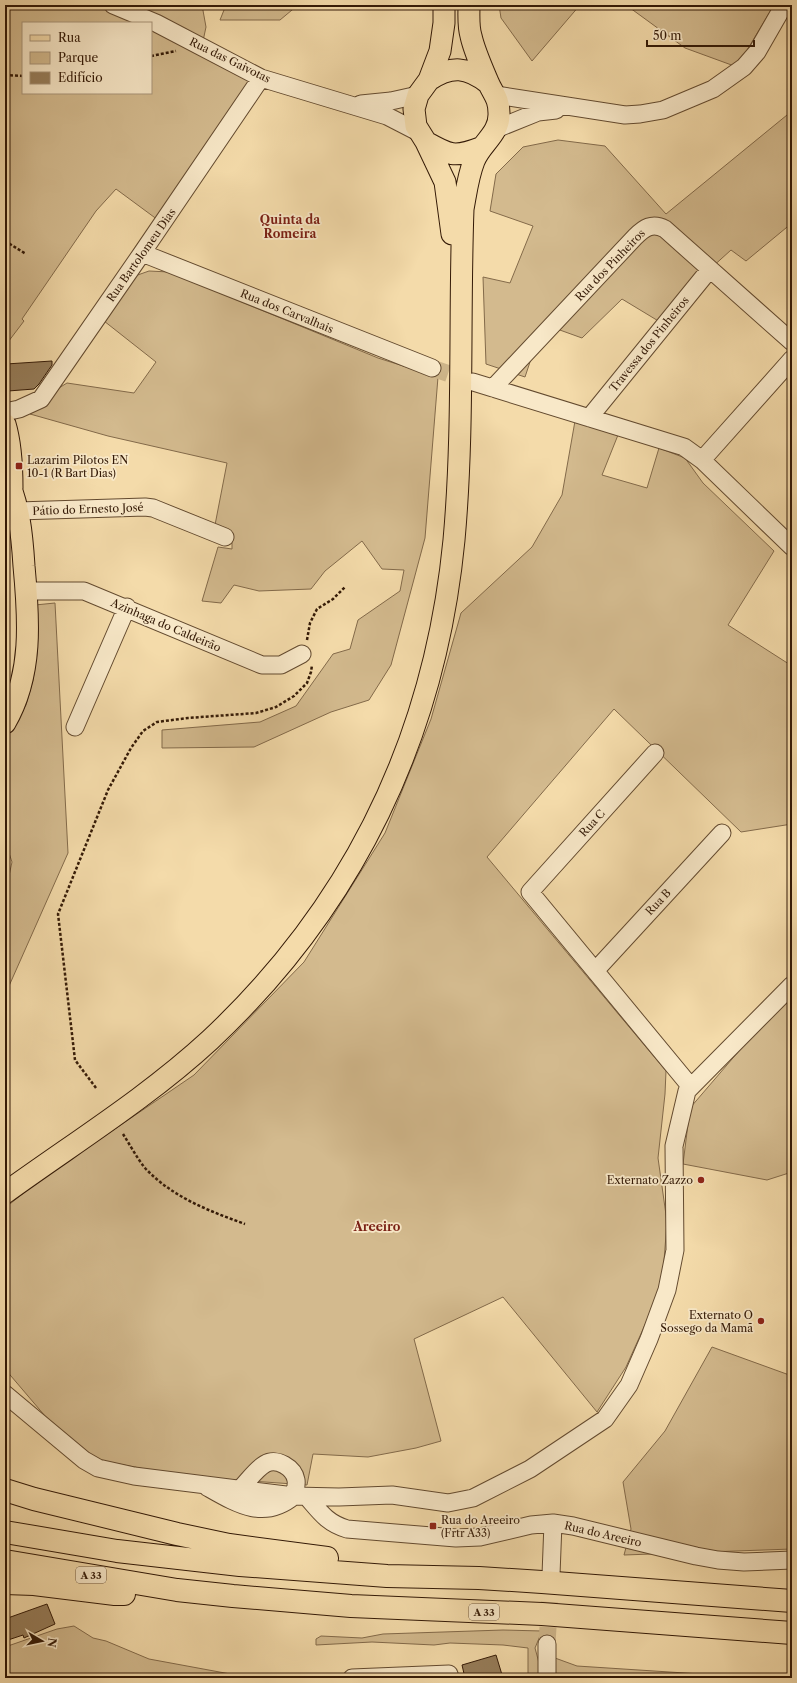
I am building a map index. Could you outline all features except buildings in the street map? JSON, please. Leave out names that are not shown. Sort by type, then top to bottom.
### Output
[{"type":"highway","points":[[5,1490],[177,1534],[229,1545],[479,1578]]},
{"type":"highway","points":[[5,1532],[117,1551],[240,1565],[387,1576],[479,1578],[792,1601]]},
{"type":"highway","name":"A 33","points":[[5,1561],[177,1590],[351,1606],[542,1614],[792,1633]]},
{"type":"highway","points":[[5,1583],[34,1584],[115,1594],[177,1590]]},
{"type":"main road","points":[[5,1178],[40,1157],[142,1085],[193,1043],[243,995],[290,939],[334,876],[358,834],[387,774],[405,728],[420,679],[432,628],[446,525],[451,405],[452,232],[445,182],[416,126],[414,109],[440,51],[444,23],[444,5]]},
{"type":"main road","points":[[5,1193],[71,1148],[178,1068],[242,1009],[288,956],[327,904],[360,851],[390,790],[414,730],[431,673],[444,616],[454,542],[458,483],[463,209],[467,183],[473,162],[480,148],[490,138],[496,129],[499,114],[492,89],[470,35],[469,5]]},
{"type":"main road","points":[[423,87],[440,73],[451,70],[463,70],[476,74],[492,89]]},
{"type":"main road","points":[[423,137],[447,154],[464,154],[480,148]]},
{"type":"main road","points":[[5,424],[8,433],[12,470],[8,481],[18,512],[27,591],[28,624],[27,654],[24,673],[16,702],[5,723]]},
{"type":"street","name":"Rua das Gaivotas","points":[[113,5],[156,23],[261,78],[303,92],[350,104]]},
{"type":"street","points":[[492,89],[587,110],[625,115],[663,110],[713,89],[744,67],[786,10]]},
{"type":"street","name":"Rua Bartolomeu Dias","points":[[5,412],[19,409],[41,399],[142,254],[261,78]]},
{"type":"street","points":[[350,104],[391,101],[423,87]]},
{"type":"street","points":[[350,104],[387,116],[423,137]]},
{"type":"street","points":[[496,129],[538,112],[550,110],[587,110]]},
{"type":"street","name":"Rua dos Pinheiros","points":[[493,388],[644,228],[655,226],[665,229],[792,342]]},
{"type":"street","name":"Rua dos Carvalhais","points":[[142,254],[432,368]]},
{"type":"street","name":"Travessa dos Pinheiros","points":[[589,418],[710,269]]},
{"type":"street","points":[[702,460],[792,359]]},
{"type":"street","points":[[473,382],[684,447],[702,460],[791,543]]},
{"type":"street","name":"Pátio do Ernesto José","points":[[18,512],[145,507],[153,508],[225,537]]},
{"type":"street","name":"Azinhaga do Caldeirão","points":[[27,591],[84,591],[262,665],[281,665],[302,654]]},
{"type":"street","points":[[74,727],[127,608]]},
{"type":"street","name":"Rua C","points":[[595,971],[530,892],[655,753]]},
{"type":"street","name":"Rua B","points":[[595,971],[722,833]]},
{"type":"street","points":[[595,971],[691,1087]]},
{"type":"street","points":[[5,1394],[84,1460],[98,1468],[134,1476],[301,1496],[392,1495],[448,1503],[474,1498],[530,1469],[605,1419],[629,1385],[667,1290],[675,1250],[674,1146],[687,1091],[792,985]]},
{"type":"street","points":[[240,1489],[265,1464],[273,1462],[290,1468],[295,1474],[301,1496]]},
{"type":"street","points":[[200,1483],[237,1504],[266,1509],[284,1504],[301,1496]]},
{"type":"street","name":"Rua do Areeiro","points":[[301,1496],[327,1520],[336,1526],[362,1531],[456,1538],[480,1537],[531,1525],[553,1523],[573,1526],[718,1560],[744,1562],[792,1560]]},
{"type":"street","points":[[551,1575],[553,1523]]},
{"type":"street","points":[[547,1644],[547,1678]]},
{"type":"street","points":[[352,1678],[449,1674],[450,1678]]},
{"type":"path","points":[[5,75],[22,76]]},
{"type":"path","points":[[5,241],[26,254]]},
{"type":"path","points":[[96,1088],[75,1060],[58,914],[108,790],[131,748],[143,731],[157,722],[256,713],[276,707],[294,696],[307,683],[311,672],[312,664],[308,656],[302,654],[307,642],[310,623],[317,609],[333,599],[345,587]]},
{"type":"path","points":[[123,1134],[145,1167],[169,1189],[204,1209],[246,1224]]},
{"type":"green space","points":[[5,5],[103,5],[136,22],[22,22],[22,94],[152,94],[152,30],[252,80],[158,220],[116,189],[96,211],[22,319],[24,321],[5,346]]},
{"type":"green space","points":[[127,5],[202,5],[206,27],[203,41]]},
{"type":"green space","points":[[226,5],[298,5],[280,20],[220,20]]},
{"type":"green space","points":[[499,5],[580,5],[532,61],[501,18]]},
{"type":"green space","points":[[626,5],[774,5],[737,67],[685,48]]},
{"type":"green space","points":[[787,115],[792,121],[792,223],[746,261],[731,250],[710,269],[665,325],[622,299],[582,338],[557,329],[537,341],[525,377],[486,364],[483,277],[510,283],[533,226],[490,211],[496,174],[523,147],[558,140],[605,146],[666,214]]},
{"type":"green space","points":[[149,271],[169,272],[378,358],[438,377],[425,538],[391,665],[369,700],[331,712],[254,747],[162,748],[162,730],[260,722],[296,706],[333,654],[350,649],[358,620],[400,591],[404,570],[382,569],[362,541],[325,571],[311,589],[259,591],[234,585],[221,603],[202,601],[218,547],[232,549],[232,532],[215,525],[227,463],[108,436],[30,414],[54,391],[67,383],[134,393],[156,362],[104,321],[132,277]]},
{"type":"green space","points":[[575,421],[618,435],[602,475],[647,488],[659,448],[685,458],[703,483],[774,551],[728,625],[792,666],[792,824],[741,832],[614,709],[487,857],[666,1071],[658,1158],[667,1222],[662,1287],[626,1367],[597,1412],[503,1297],[414,1339],[441,1441],[416,1448],[368,1457],[313,1454],[307,1485],[181,1476],[98,1460],[51,1423],[5,1369],[5,1208],[37,1182],[194,1075],[304,962],[385,833],[431,719],[461,613],[532,547],[562,495]]},
{"type":"green space","points":[[55,603],[68,853],[5,995],[5,894],[12,862],[5,846],[5,737],[26,705],[33,680],[37,654],[38,630],[35,605]]},
{"type":"green space","points":[[792,993],[792,1172],[767,1180],[683,1164],[690,1108],[775,1009]]},
{"type":"green space","points":[[712,1347],[792,1376],[792,1549],[624,1555],[631,1529],[623,1482],[665,1431]]},
{"type":"green space","points":[[74,1626],[93,1638],[106,1641],[149,1659],[252,1678],[5,1678],[5,1647],[57,1629]]},
{"type":"green space","points":[[503,1630],[542,1631],[535,1648],[543,1678],[528,1678],[528,1648],[503,1645],[450,1643],[434,1645],[372,1642],[316,1645],[316,1639],[321,1636],[362,1638],[383,1634]]},
{"type":"green space","points":[[555,1658],[577,1666],[762,1678],[554,1678]]},
{"type":"tunnel","points":[[432,368],[473,382]]},
{"type":"tunnel","points":[[547,1644],[551,1575]]},
{"type":"place","name":"Lazarim Pilotos EN 10-1 (R Bart Dias)","points":[[19,466]]},
{"type":"place","name":"Externato Zazzo","points":[[701,1180]]},
{"type":"place","name":"Externato O Sossego da Mamã","points":[[761,1321]]},
{"type":"place","name":"Rua do Areeiro (Frtr A33)","points":[[433,1526]]},
{"type":"district","name":"Quinta da Romeira","points":[[290,227]]},
{"type":"district","name":"Areeiro","points":[[377,1227]]}]
